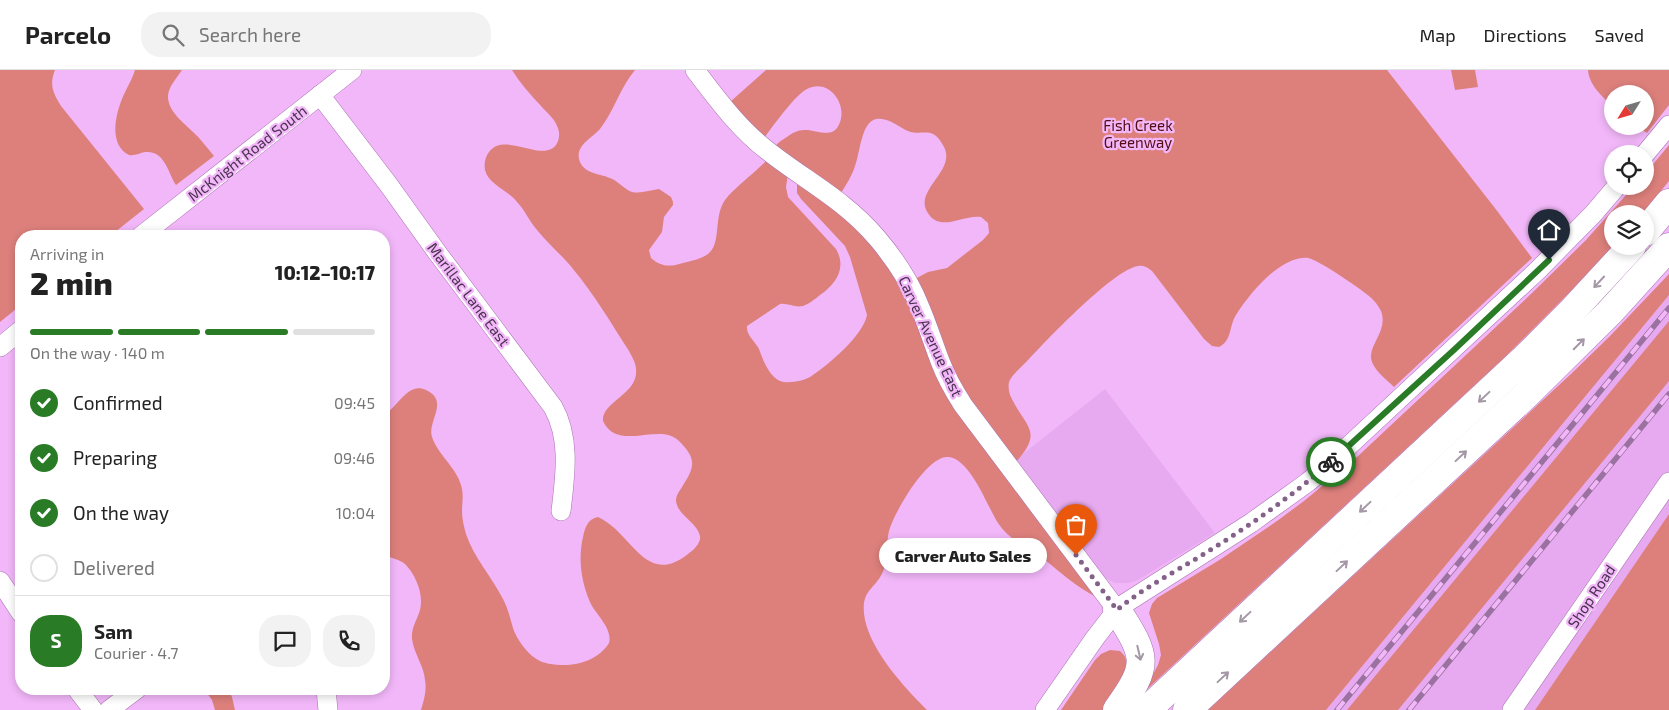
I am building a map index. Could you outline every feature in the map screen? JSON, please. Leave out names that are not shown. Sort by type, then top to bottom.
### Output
[{"type":"highway","points":[[1654,221],[1669,203]]},
{"type":"highway","points":[[1187,710],[1534,388],[1610,312],[1669,247]]},
{"type":"highway","points":[[1147,710],[1507,374],[1571,312],[1624,255]]},
{"type":"highway","points":[[1117,610],[1135,640],[1141,661],[1140,671],[1136,680],[1118,710]]},
{"type":"street","name":"McKnight Road South","points":[[149,230],[352,70]]},
{"type":"street","name":"Carver Avenue East","points":[[695,70],[734,120],[752,137],[784,164],[822,188],[846,207],[879,240],[902,270],[920,304],[944,371],[963,405],[1117,610]]},
{"type":"street","name":"Marillac Lane East","points":[[320,95],[553,407],[561,428],[565,448],[566,468],[562,512]]},
{"type":"street","points":[[1652,145],[1669,125]]},
{"type":"street","points":[[1045,710],[1117,610],[1251,523],[1327,466],[1538,270],[1610,195]]},
{"type":"street","points":[[0,347],[15,335]]},
{"type":"street","name":"Shop Road","points":[[1512,710],[1669,482]]},
{"type":"street","points":[[0,581],[15,604]]},
{"type":"street","points":[[82,695],[93,710]]},
{"type":"street","points":[[109,710],[129,695]]},
{"type":"street","points":[[327,695],[328,710]]},
{"type":"shaded area","points":[[1669,295],[1669,514],[1535,710],[1326,710]]},
{"type":"shaded area","points":[[1105,389],[1215,533],[1138,580],[1129,583],[1115,583],[1103,577],[1014,461]]},
{"type":"green space","points":[[0,70],[55,70],[52,80],[53,89],[61,106],[144,209],[118,230],[15,230],[15,310],[0,322]]},
{"type":"green space","points":[[135,70],[182,70],[169,91],[169,103],[178,117],[214,156],[176,185],[165,163],[157,155],[152,152],[145,152],[129,155],[118,144],[115,130],[117,114]]},
{"type":"green space","points":[[512,70],[635,70],[625,84],[605,122],[582,146],[579,159],[587,170],[613,179],[632,192],[659,189],[671,197],[673,205],[664,217],[662,232],[649,250],[651,258],[662,265],[670,266],[699,259],[708,254],[715,243],[719,214],[725,200],[767,160],[788,174],[786,187],[788,197],[836,249],[839,256],[840,269],[831,286],[812,301],[800,306],[780,304],[747,326],[748,332],[759,349],[767,367],[776,379],[780,381],[800,381],[817,372],[852,341],[859,332],[867,315],[845,246],[801,199],[797,193],[797,181],[857,227],[891,268],[918,322],[1094,596],[1008,534],[998,523],[971,475],[957,460],[949,457],[940,459],[931,465],[904,499],[889,531],[884,569],[864,602],[865,620],[874,644],[899,680],[927,710],[421,710],[426,684],[412,639],[413,628],[420,610],[420,592],[416,579],[405,564],[390,557],[390,411],[408,392],[420,388],[433,395],[436,400],[436,412],[431,431],[432,437],[438,450],[459,479],[463,495],[462,517],[469,543],[505,602],[516,636],[528,652],[538,660],[556,665],[577,664],[595,657],[609,643],[610,637],[603,621],[592,607],[584,586],[581,570],[583,537],[589,522],[598,517],[610,524],[640,554],[650,561],[661,565],[673,563],[688,554],[697,546],[700,539],[698,531],[680,511],[676,501],[692,468],[689,453],[679,441],[671,436],[661,434],[619,435],[610,430],[603,421],[604,414],[608,408],[632,385],[636,369],[634,360],[581,279],[541,235],[522,208],[490,179],[485,170],[486,158],[489,152],[496,146],[514,145],[533,150],[550,150],[556,145],[559,138],[559,131],[554,120]]},
{"type":"green space","name":"Fish Creek Greenway","points":[[766,70],[1387,70],[1532,258],[1394,387],[1372,362],[1372,350],[1380,332],[1383,319],[1379,307],[1357,287],[1313,260],[1301,258],[1293,260],[1268,276],[1240,309],[1226,341],[1219,347],[1212,346],[1204,339],[1152,271],[1140,266],[1127,270],[1113,279],[1081,306],[1010,379],[1010,395],[1030,429],[1031,436],[1024,452],[1015,463],[960,385],[915,279],[928,272],[947,268],[983,240],[989,233],[988,223],[981,217],[941,222],[930,216],[925,207],[925,199],[929,190],[944,165],[946,156],[940,140],[932,133],[908,131],[885,119],[871,121],[864,132],[852,173],[841,193],[775,147],[780,141],[797,131],[808,130],[826,133],[837,128],[841,120],[840,104],[836,96],[830,91],[823,87],[815,86],[807,89],[784,111],[764,138],[730,102]]},
{"type":"green space","points":[[1451,70],[1475,70],[1478,87],[1455,90]]},
{"type":"green space","points":[[1588,70],[1669,70],[1669,105],[1654,124],[1654,85],[1604,85],[1604,98],[1593,85]]},
{"type":"green space","points":[[1669,145],[1669,181],[1649,205],[1617,205],[1626,195],[1654,195],[1654,163]]},
{"type":"green space","points":[[1604,220],[1605,255],[1567,295],[1505,357],[1142,694],[1158,665],[1161,655],[1149,613],[1152,604],[1157,598],[1221,559],[1277,521],[1357,457],[1586,240]]},
{"type":"green space","points":[[1669,274],[1669,295],[1326,710],[1208,710],[1571,374]]},
{"type":"green space","points":[[1669,321],[1669,381],[1398,710],[1347,710]]},
{"type":"green space","points":[[1669,514],[1669,710],[1535,710]]},
{"type":"green space","points":[[1110,650],[1122,653],[1126,659],[1127,669],[1108,710],[1061,710],[1095,660],[1101,654]]},
{"type":"green space","points":[[208,695],[231,695],[235,710],[215,710]]},
{"type":"railway","points":[[1337,710],[1669,308]]},
{"type":"railway","points":[[1409,710],[1669,394]]},
{"type":"way so far","points":[[1076,555],[1117,610],[1251,523],[1308,482],[1331,462]]},
{"type":"place","name":"Carver Auto Sales","points":[[1076,555]]},
{"type":"route","points":[[1331,462],[1549,260]]}]
